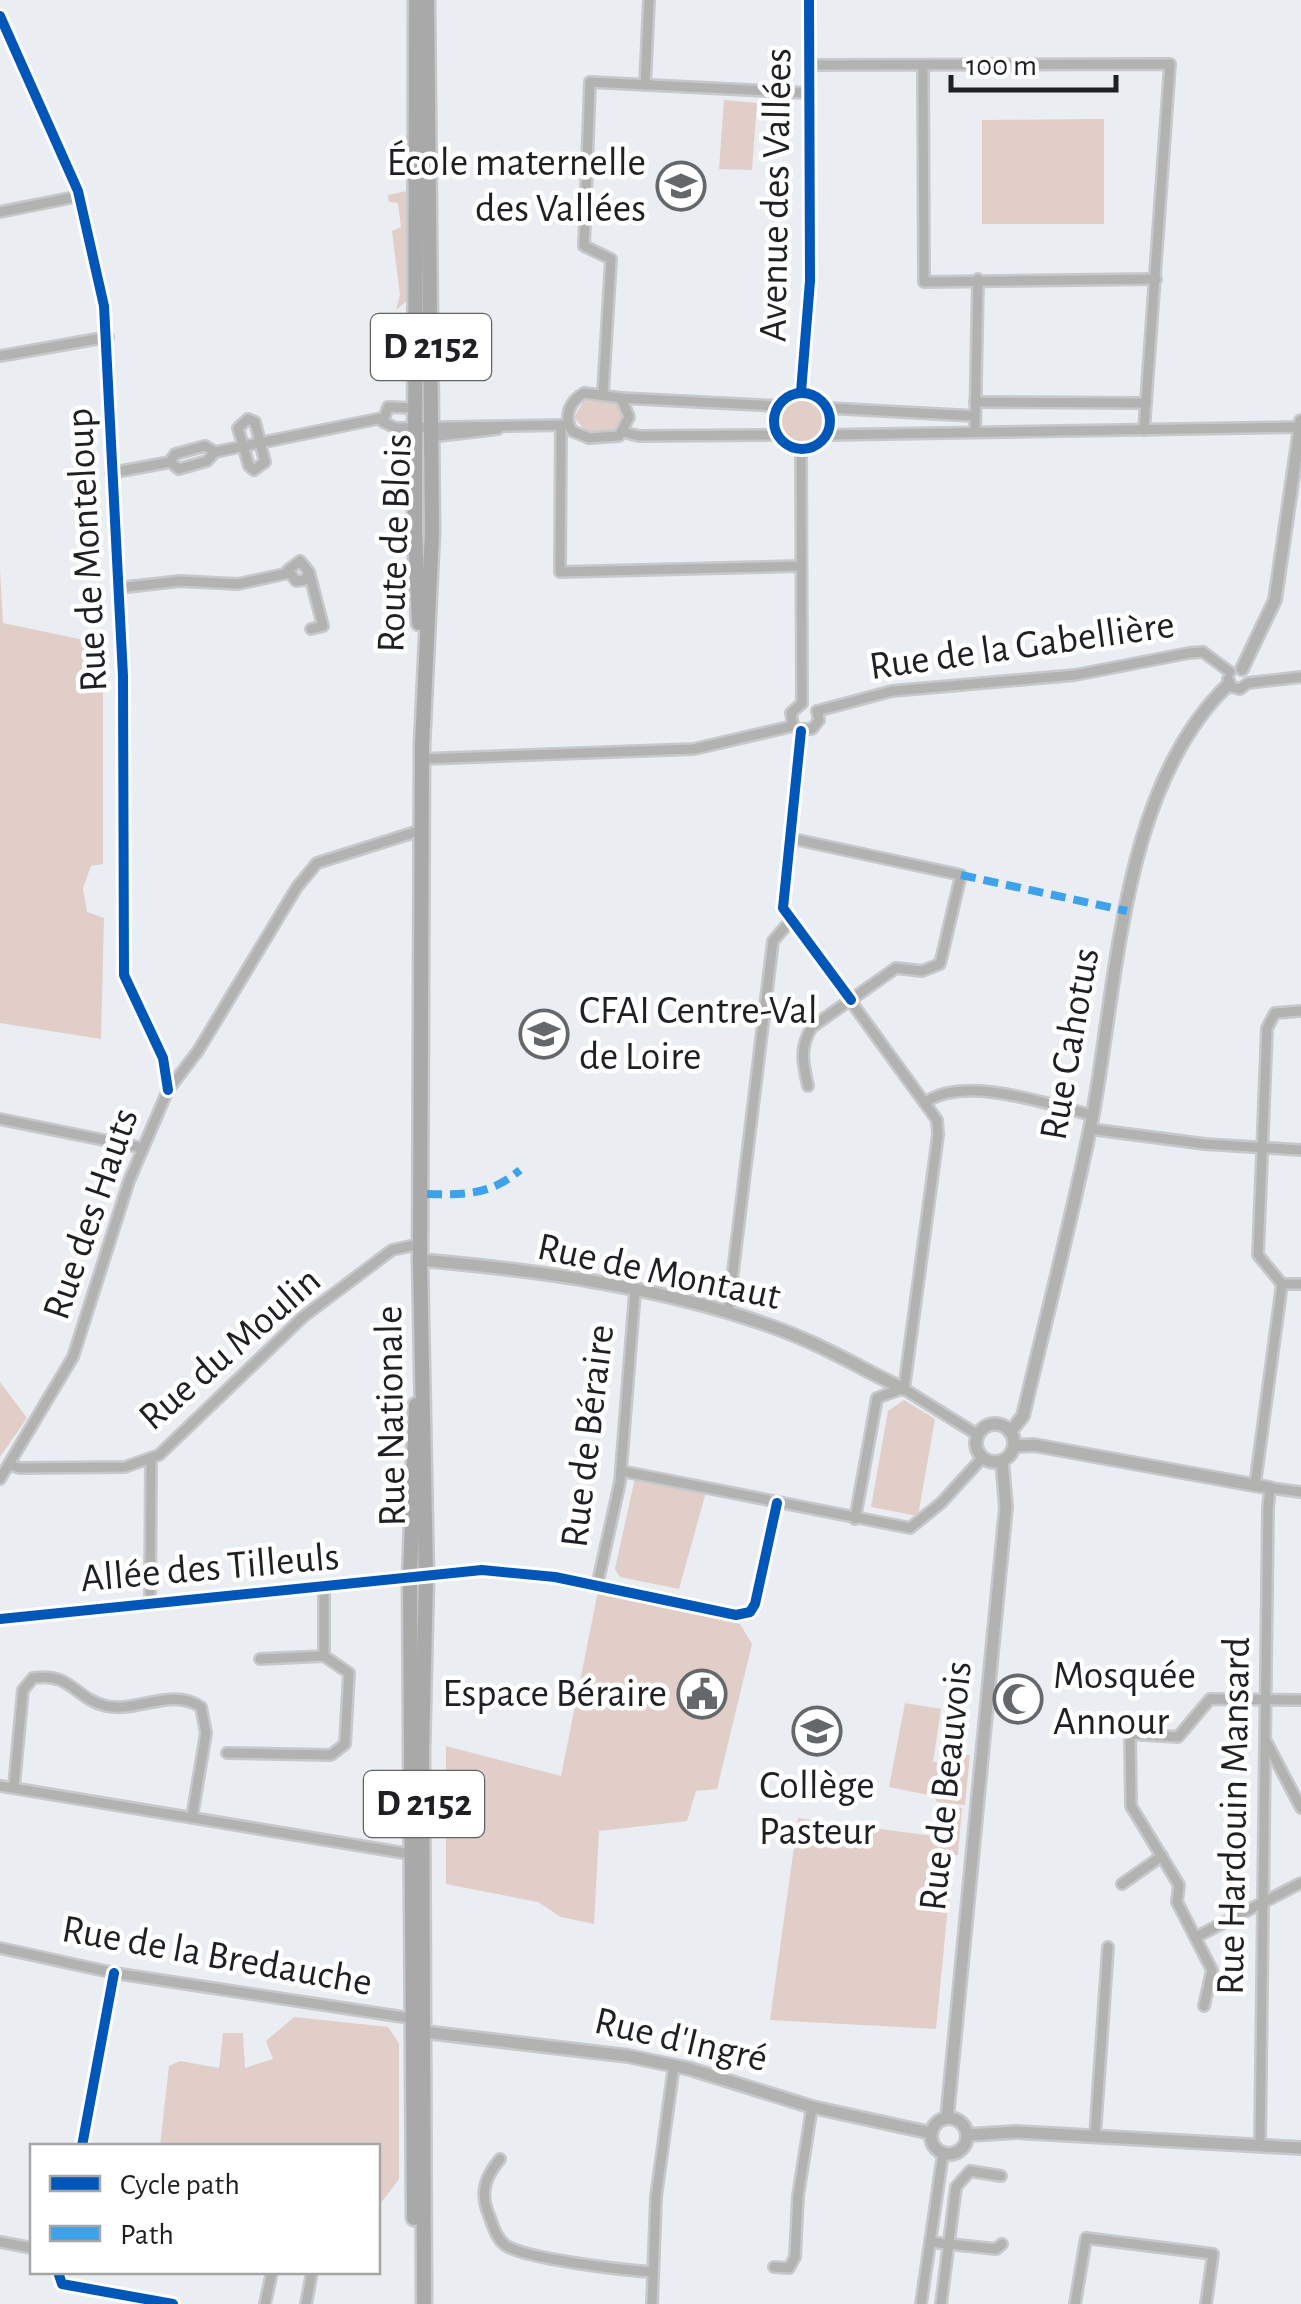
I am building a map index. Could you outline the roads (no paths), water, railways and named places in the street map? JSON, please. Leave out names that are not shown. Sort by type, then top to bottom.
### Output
[{"type":"main road","name":"Route de Blois","points":[[416,0],[423,124],[426,429],[432,532],[422,694]]},
{"type":"main road","name":"Route de Blois","points":[[426,429],[416,408],[427,0]]},
{"type":"main road","name":"Rue Nationale","points":[[419,2025],[426,1578],[420,1260],[422,694]]},
{"type":"main road","name":"Rue Nationale","points":[[419,1855],[410,1580],[421,1280]]},
{"type":"main road","name":"D 2152","points":[[412,2304],[419,2025]]},
{"type":"main road","name":"D 2152","points":[[419,2025],[424,2304]]},
{"type":"street","points":[[644,85],[649,0]]},
{"type":"street","name":"Avenue des Vallées","points":[[801,392],[810,281],[810,0]]},
{"type":"street","name":"Rue de Monteloup","points":[[0,16],[61,145],[80,196],[108,337],[125,749],[124,976],[163,1058],[168,1090]]},
{"type":"street","points":[[808,65],[923,68],[1170,64],[1144,430]]},
{"type":"street","points":[[923,68],[924,282],[1156,279]]},
{"type":"street","points":[[603,393],[611,259],[584,246],[590,82],[810,94]]},
{"type":"street","points":[[0,212],[80,196]]},
{"type":"street","points":[[975,431],[978,279]]},
{"type":"street","points":[[0,356],[108,337]]},
{"type":"street","points":[[800,566],[560,572],[565,427],[572,402],[578,396],[603,393],[621,398],[777,406],[801,392],[816,396],[828,408],[975,416]]},
{"type":"street","points":[[382,418],[390,426],[565,427],[583,437],[614,438],[623,432],[629,418],[621,398]]},
{"type":"street","points":[[975,402],[1146,403]]},
{"type":"street","points":[[111,473],[170,462],[175,454],[206,446],[215,452],[382,418],[392,405],[416,408]]},
{"type":"street","points":[[777,406],[773,420],[777,435]]},
{"type":"street","points":[[623,432],[638,436],[777,435],[801,449],[815,446],[826,435],[828,408]]},
{"type":"street","points":[[248,419],[256,422],[260,442],[265,462],[262,468],[249,466],[238,428],[248,419]]},
{"type":"street","points":[[826,435],[1300,424]]},
{"type":"street","name":"Rue Cahotus","points":[[1010,1432],[1023,1416],[1091,1122],[1127,911],[1157,799],[1187,731],[1234,675],[1275,600],[1300,424]]},
{"type":"street","points":[[801,449],[802,703],[791,713],[797,728],[782,898],[790,920],[926,1102],[938,1135],[904,1389],[877,1398],[856,1519]]},
{"type":"street","points":[[118,588],[180,581],[238,584],[288,573],[296,581],[305,580],[309,572],[324,626],[311,629]]},
{"type":"street","name":"Rue de la Gabellière","points":[[818,711],[892,691],[1075,676],[1203,652],[1234,675],[1240,689],[1248,682],[1301,677]]},
{"type":"street","points":[[1234,675],[1248,682]]},
{"type":"street","points":[[422,760],[694,750],[816,726],[818,711],[802,703]]},
{"type":"street","name":"Rue des Hauts","points":[[0,1480],[73,1357],[142,1148],[168,1090],[198,1051],[297,887],[317,863],[422,830]]},
{"type":"street","points":[[788,838],[961,875],[940,964],[922,971],[896,968],[812,1028],[804,1040],[802,1059],[808,1086]]},
{"type":"street","points":[[728,1312],[773,941],[790,920]]},
{"type":"street","points":[[1255,1485],[1282,1284],[1258,1255],[1269,1018],[1284,1009],[1301,1011]]},
{"type":"street","points":[[926,1102],[946,1091],[970,1089],[1091,1122],[1301,1150]]},
{"type":"street","points":[[0,1119],[142,1148]]},
{"type":"street","name":"Rue du Moulin","points":[[7,1463],[20,1468],[125,1467],[151,1459],[303,1316],[400,1245],[420,1244]]},
{"type":"street","name":"Rue de Montaut","points":[[420,1260],[635,1292],[728,1312],[827,1349],[904,1389],[978,1435]]},
{"type":"street","points":[[1282,1284],[1301,1284]]},
{"type":"street","name":"Rue de Béraire","points":[[597,1586],[620,1471],[635,1292]]},
{"type":"street","points":[[983,1458],[977,1448],[978,1435],[995,1424],[1010,1432],[1014,1446]]},
{"type":"street","points":[[983,1458],[1002,1461],[1014,1446],[1034,1445],[1301,1492]]},
{"type":"street","points":[[620,1471],[903,1528],[917,1526],[983,1458]]},
{"type":"street","points":[[150,1603],[151,1459]]},
{"type":"street","name":"Rue de Beauvois","points":[[947,2118],[1006,1506],[1002,1461]]},
{"type":"street","name":"Rue Hardouin Mansard","points":[[1260,2145],[1270,1488]]},
{"type":"street","name":"Rue de Béraire","points":[[426,1578],[482,1570],[597,1586],[736,1615],[750,1612],[758,1595],[776,1502]]},
{"type":"street","name":"Allée des Tilleuls","points":[[0,1619],[426,1578]]},
{"type":"street","points":[[324,1588],[324,1656]]},
{"type":"street","points":[[227,1754],[331,1755],[345,1744],[349,1673],[324,1656],[260,1659]]},
{"type":"street","points":[[14,1786],[22,1690],[33,1678],[56,1676],[106,1706],[184,1698],[200,1707],[206,1734],[192,1817]]},
{"type":"street","points":[[1204,2006],[1212,1970],[1176,1902],[1179,1885],[1130,1806],[1130,1734],[1178,1737],[1210,1698],[1301,1700]]},
{"type":"street","points":[[1266,1741],[1301,1808]]},
{"type":"street","points":[[0,1786],[419,1855]]},
{"type":"street","points":[[1122,1884],[1162,1856]]},
{"type":"street","points":[[1196,1937],[1301,1883]]},
{"type":"street","points":[[1095,2136],[1108,1947]]},
{"type":"street","name":"Rue de la Bredauche","points":[[0,1948],[114,1973],[419,2025]]},
{"type":"street","points":[[82,2144],[114,1973]]},
{"type":"street","name":"Rue d'Ingré","points":[[419,2025],[594,2050],[674,2066],[812,2107],[932,2132]]},
{"type":"street","points":[[652,2304],[674,2066]]},
{"type":"street","points":[[774,2267],[789,2268],[795,2257],[798,2196],[812,2107]]},
{"type":"street","points":[[947,2118],[963,2124],[968,2135],[961,2151],[943,2154],[932,2143],[932,2132],[947,2118]]},
{"type":"street","points":[[968,2135],[1016,2132],[1301,2148]]},
{"type":"street","points":[[920,2304],[943,2154]]},
{"type":"street","points":[[500,2159],[490,2171],[484,2196],[498,2236],[506,2246],[531,2256],[652,2272]]},
{"type":"street","points":[[941,2304],[956,2187],[970,2171],[1001,2176]]},
{"type":"street","points":[[1075,2304],[1086,2238],[1213,2254],[1206,2304]]},
{"type":"street","points":[[0,2242],[30,2248]]},
{"type":"street","points":[[930,2242],[996,2248],[1002,2244]]},
{"type":"street","points":[[59,2274],[62,2284],[172,2304]]},
{"type":"street","points":[[265,2304],[272,2274]]},
{"type":"street","points":[[306,2304],[312,2274]]},
{"type":"place","name":"École maternelle des Vallées","points":[[681,186]]},
{"type":"place","name":"CFAI Centre-Val de Loire","points":[[544,1034]]},
{"type":"place","name":"Espace Béraire","points":[[702,1694]]},
{"type":"place","name":"Mosquée Annour","points":[[1018,1699]]},
{"type":"place","name":"Collège Pasteur","points":[[817,1731]]}]
